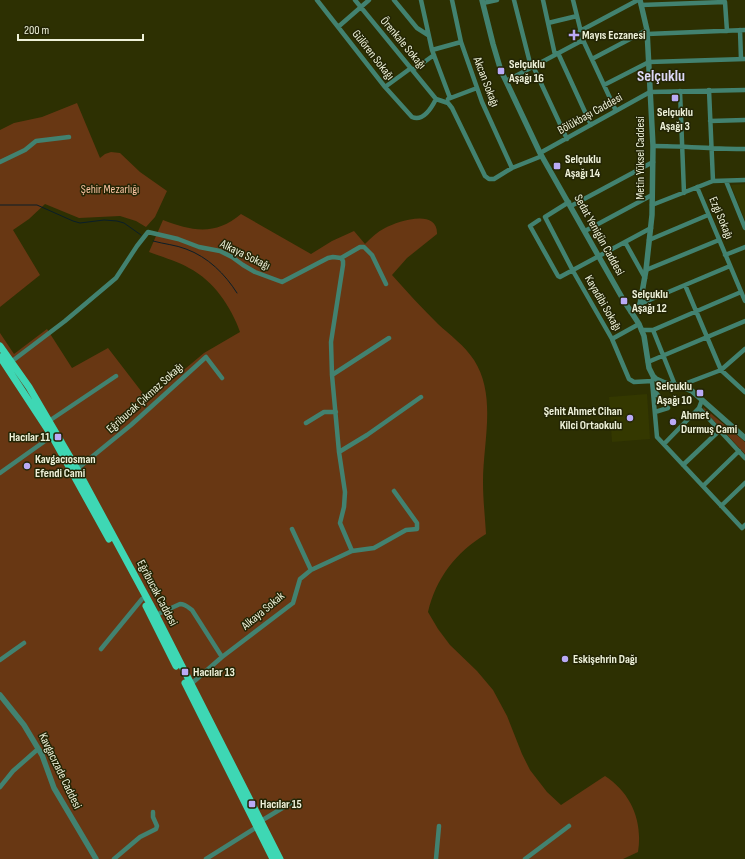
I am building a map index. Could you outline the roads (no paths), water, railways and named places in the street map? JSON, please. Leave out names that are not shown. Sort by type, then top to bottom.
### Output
[{"type":"main road","name":"Eğribucak Caddesi","points":[[0,346],[29,387],[77,469],[156,615],[259,824],[273,859]]},
{"type":"main road","name":"Eğribucak Caddesi","points":[[0,357],[52,436],[142,599],[259,824],[280,859]]},
{"type":"street","name":"Gülören Sokağı","points":[[317,0],[385,87],[412,117],[420,118],[431,107],[436,98]]},
{"type":"street","name":"Örenkale Sokağı","points":[[355,0],[436,98]]},
{"type":"street","points":[[338,27],[369,0]]},
{"type":"street","points":[[394,0],[417,28],[428,36]]},
{"type":"street","points":[[421,0],[428,36],[450,98]]},
{"type":"street","name":"Akcan Sokağı","points":[[452,0],[461,42],[477,88],[512,168]]},
{"type":"street","points":[[482,2],[497,0]]},
{"type":"street","points":[[514,0],[532,67],[567,138]]},
{"type":"street","points":[[543,0],[557,54],[591,125]]},
{"type":"street","points":[[573,0],[583,40],[616,111]]},
{"type":"street","points":[[580,31],[640,2],[725,1],[727,31]]},
{"type":"street","name":"Sedat Yenigün Caddesi","points":[[482,2],[501,71],[541,154],[639,324],[644,336],[650,373],[653,380]]},
{"type":"street","name":"Metin Yüksel Caddesi","points":[[640,2],[647,32],[653,146],[651,228],[645,278],[640,304]]},
{"type":"street","points":[[548,23],[577,16]]},
{"type":"street","points":[[592,59],[647,32],[742,30],[743,59],[649,62],[604,85]]},
{"type":"street","points":[[506,81],[583,40]]},
{"type":"street","points":[[385,87],[412,69],[433,52],[461,42]]},
{"type":"street","points":[[436,98],[444,101],[477,88]]},
{"type":"street","points":[[709,90],[712,181]]},
{"type":"street","name":"Bölükbaşı Caddesi","points":[[444,101],[452,108],[487,178],[494,179],[650,92],[745,90]]},
{"type":"street","points":[[680,91],[684,193]]},
{"type":"street","points":[[710,121],[745,120]]},
{"type":"street","points":[[0,162],[25,150],[36,141],[69,137]]},
{"type":"street","points":[[653,146],[745,149]]},
{"type":"street","points":[[570,204],[653,162]]},
{"type":"street","points":[[652,205],[712,181],[745,180]]},
{"type":"street","points":[[726,181],[745,228]]},
{"type":"street","name":"Ezgi Sokağı","points":[[697,187],[745,301]]},
{"type":"street","points":[[585,231],[652,195]]},
{"type":"street","name":"Kayadibi Sokağı","points":[[570,204],[545,217],[573,271],[612,339],[629,380],[634,382],[653,380]]},
{"type":"street","points":[[650,240],[708,215]]},
{"type":"street","points":[[539,220],[530,226],[558,276],[561,277],[651,228]]},
{"type":"street","name":"Alkaya Sokağı","points":[[11,362],[65,322],[116,278],[148,232],[178,239],[199,247],[220,252],[232,257],[255,272],[282,282],[328,258],[341,258]]},
{"type":"street","points":[[646,270],[719,240]]},
{"type":"street","points":[[625,242],[645,278]]},
{"type":"street","points":[[352,551],[340,524],[345,492],[332,375],[331,342],[343,263],[341,258],[360,247],[364,247],[372,255],[386,284]]},
{"type":"street","points":[[725,255],[745,248]]},
{"type":"street","points":[[631,312],[640,304],[730,266]]},
{"type":"street","points":[[685,285],[720,370],[745,392]]},
{"type":"street","points":[[641,330],[653,330],[741,292]]},
{"type":"street","points":[[648,362],[745,321]]},
{"type":"street","points":[[612,339],[639,324]]},
{"type":"street","points":[[653,330],[677,385]]},
{"type":"street","points":[[332,375],[390,338]]},
{"type":"street","points":[[677,385],[720,370],[745,349]]},
{"type":"street","name":"Eğribucak Çıkmaz Sokağı","points":[[77,469],[131,425],[206,357],[222,378]]},
{"type":"street","points":[[49,421],[116,376]]},
{"type":"street","points":[[745,438],[692,391],[677,385],[653,380],[652,389],[657,437],[742,528],[745,524]]},
{"type":"street","points":[[652,389],[668,408],[655,412]]},
{"type":"street","points":[[340,452],[368,435],[421,397]]},
{"type":"street","points":[[664,444],[699,408],[702,400]]},
{"type":"street","points":[[699,408],[745,458]]},
{"type":"street","points":[[306,423],[324,412],[336,412]]},
{"type":"street","points":[[683,465],[720,430]]},
{"type":"street","points":[[0,473],[52,436]]},
{"type":"street","points":[[703,486],[739,452]]},
{"type":"street","points":[[721,506],[745,483]]},
{"type":"street","name":"Alkaya Sokak","points":[[191,684],[222,657],[293,603],[300,578],[311,570],[352,551],[374,548],[406,530],[418,529],[417,523],[394,491]]},
{"type":"street","points":[[292,529],[311,570]]},
{"type":"street","points":[[101,649],[142,599]]},
{"type":"street","points":[[156,615],[180,604],[187,606],[192,610],[222,657]]},
{"type":"street","points":[[0,660],[24,643]]},
{"type":"street","name":"Kavgacızade Caddesi","points":[[0,695],[24,725],[38,748],[54,788],[96,859]]},
{"type":"street","points":[[0,787],[38,748]]},
{"type":"street","points":[[206,859],[294,801]]},
{"type":"street","points":[[114,859],[140,837],[156,829],[157,826],[153,817],[153,812]]},
{"type":"street","points":[[436,859],[439,826]]},
{"type":"street","points":[[525,859],[569,826]]},
{"type":"waterway","points":[[0,205],[37,205],[80,223],[104,220],[117,221],[124,223],[141,235]]},
{"type":"waterway","points":[[153,241],[194,252],[209,261],[227,279],[237,293]]},
{"type":"place","name":"Mayıs Eczanesi","points":[[574,35]]},
{"type":"place","name":"Selçuklu Aşağı 16","points":[[501,71]]},
{"type":"place","name":"Selçuklu Aşağı 3","points":[[675,98]]},
{"type":"place","name":"Selçuklu Aşağı 14","points":[[557,166]]},
{"type":"place","name":"Selçuklu Aşağı 12","points":[[624,301]]},
{"type":"place","name":"Selçuklu Aşağı 10","points":[[700,393]]},
{"type":"place","name":"Şehit Ahmet Cihan Kilci Ortaokulu","points":[[630,418]]},
{"type":"place","name":"Ahmet Durmuş Cami","points":[[673,422]]},
{"type":"place","name":"Hacılar 11","points":[[58,437]]},
{"type":"place","name":"Kavgacıosman Efendi Cami","points":[[27,466]]},
{"type":"place","name":"Eskişehrin Dağı","points":[[565,659]]},
{"type":"place","name":"Hacılar 13","points":[[185,672]]},
{"type":"place","name":"Hacılar 15","points":[[252,804]]},
{"type":"district","name":"Selçuklu","points":[[661,76]]},
{"type":"park label","name":"Şehir Mezarlığı","points":[[110,189]]}]
